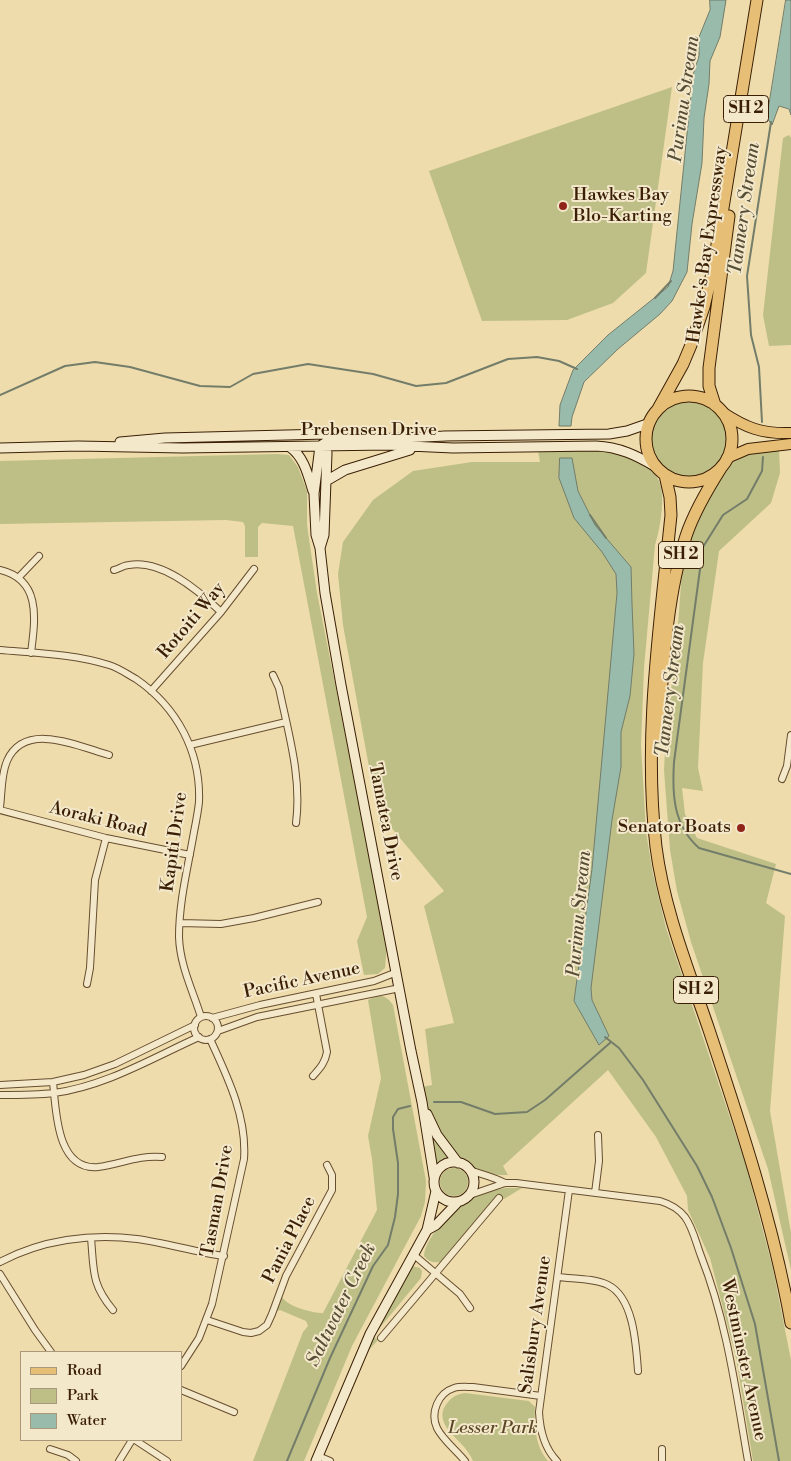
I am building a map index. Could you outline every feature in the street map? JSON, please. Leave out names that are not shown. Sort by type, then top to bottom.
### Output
[{"type":"highway","name":"Hawke's Bay Expressway","points":[[658,409],[683,364],[704,307],[713,269],[757,0]]},
{"type":"highway","name":"Hawke's Bay Expressway","points":[[718,408],[709,386],[711,347],[736,165],[764,0]]},
{"type":"highway","points":[[658,409],[671,400],[685,396],[703,398],[718,408]]},
{"type":"highway","name":"SH 2","points":[[718,408],[728,423],[732,437],[727,458],[703,498],[691,523],[681,552],[676,575],[665,649],[658,742],[659,813],[668,878],[676,913],[758,1162],[781,1246],[791,1294]]},
{"type":"highway","name":"SH 2","points":[[658,409],[650,423],[646,441],[649,454],[656,467],[665,475],[670,497],[671,515],[653,687],[651,757],[656,847],[663,886],[675,928],[755,1174],[778,1260],[791,1323]]},
{"type":"highway","points":[[665,475],[676,480],[694,481],[711,476],[721,468]]},
{"type":"main road","points":[[718,408],[742,425],[763,432],[791,433]]},
{"type":"main road","name":"Prebensen Drive","points":[[78,446],[165,438],[325,433],[396,433],[447,436],[609,434],[627,431],[650,423]]},
{"type":"main road","points":[[165,438],[226,441],[313,441],[322,446],[328,441],[340,440],[447,436]]},
{"type":"main road","points":[[727,458],[748,449],[791,444]]},
{"type":"main road","name":"Prebensen Drive","points":[[0,448],[78,446],[182,448],[432,446],[453,448],[603,446],[629,452],[656,467]]},
{"type":"main road","points":[[290,446],[296,451],[303,463],[314,494]]},
{"type":"main road","name":"Tamatea Drive","points":[[320,548],[324,535],[327,453],[322,446]]},
{"type":"main road","name":"Tamatea Drive","points":[[322,446],[314,494],[316,535],[320,548],[325,593],[341,685],[422,1102],[434,1177]]},
{"type":"main road","points":[[326,481],[345,470],[401,451],[432,446]]},
{"type":"main road","name":"Tamatea Drive","points":[[422,1102],[437,1135],[458,1164]]},
{"type":"main road","points":[[317,1459],[370,1334],[427,1230],[436,1191],[434,1177],[442,1166],[448,1164],[458,1164],[469,1170],[474,1184],[470,1195],[458,1202],[436,1224],[427,1230]]},
{"type":"main road","points":[[436,1191],[445,1200],[458,1202]]},
{"type":"street","points":[[18,578],[39,556]]},
{"type":"street","points":[[114,570],[129,565],[142,564],[168,572],[187,582],[220,612]]},
{"type":"street","name":"Rotoiti Way","points":[[151,691],[220,612],[254,569]]},
{"type":"street","points":[[0,570],[18,578],[28,589],[34,607],[31,653]]},
{"type":"street","name":"Kapiti Drive","points":[[0,650],[75,658],[110,665],[127,673],[151,691],[173,714],[184,731],[195,763],[199,802],[182,895],[180,952],[201,1017]]},
{"type":"street","points":[[273,675],[279,688],[297,782],[299,802],[296,823]]},
{"type":"street","points":[[190,745],[286,722]]},
{"type":"street","points":[[782,779],[787,766],[791,734]]},
{"type":"street","points":[[0,809],[4,770],[8,759],[23,743],[35,739],[49,738],[109,755]]},
{"type":"street","name":"Aoraki Road","points":[[0,809],[106,838],[190,855]]},
{"type":"street","points":[[87,984],[90,968],[94,880],[106,838]]},
{"type":"street","points":[[180,923],[221,924],[318,902]]},
{"type":"street","name":"Pacific Avenue","points":[[212,1018],[260,1005],[374,981],[397,972]]},
{"type":"street","name":"Pacific Avenue","points":[[218,1031],[257,1017],[400,988]]},
{"type":"street","points":[[313,1076],[326,1059],[327,1052],[316,994]]},
{"type":"street","points":[[0,1085],[53,1082],[84,1075],[115,1064],[195,1025],[201,1017],[209,1016],[218,1024],[218,1031],[214,1038],[210,1040],[198,1038],[123,1073],[90,1084],[54,1093],[0,1095]]},
{"type":"street","points":[[195,1025],[195,1032],[198,1038]]},
{"type":"street","name":"Tasman Drive","points":[[182,1364],[199,1338],[207,1320],[224,1256],[245,1145],[241,1116],[210,1040]]},
{"type":"street","points":[[53,1082],[60,1135],[66,1151],[75,1160],[96,1167],[142,1156],[162,1157]]},
{"type":"street","points":[[595,1193],[598,1135]]},
{"type":"street","name":"Pania Place","points":[[207,1320],[251,1333],[259,1331],[267,1325],[286,1276],[332,1190],[332,1176],[328,1165]]},
{"type":"street","name":"Westminster Avenue","points":[[469,1170],[505,1183]]},
{"type":"street","name":"Westminster Avenue","points":[[470,1195],[505,1183],[516,1183],[660,1201],[675,1207],[685,1218],[706,1268],[719,1311],[730,1359],[748,1461]]},
{"type":"street","name":"Salisbury Avenue","points":[[557,1461],[548,1450],[541,1433],[540,1412],[569,1190]]},
{"type":"street","points":[[381,1338],[499,1198]]},
{"type":"street","points":[[91,1238],[96,1284],[104,1299],[113,1310]]},
{"type":"street","points":[[0,1262],[43,1245],[72,1239],[91,1238],[139,1239],[224,1256]]},
{"type":"street","points":[[414,1255],[460,1294],[470,1308]]},
{"type":"street","points":[[0,1274],[50,1351]]},
{"type":"street","points":[[558,1277],[607,1284],[622,1296],[627,1307],[636,1346],[638,1371]]},
{"type":"street","points":[[465,1461],[442,1436],[435,1422],[438,1401],[448,1391],[454,1388],[468,1387],[541,1396]]},
{"type":"street","points":[[182,1390],[234,1412]]},
{"type":"street","points":[[118,1461],[133,1441]]},
{"type":"street","points":[[136,1441],[167,1461]]},
{"type":"street","points":[[50,1449],[68,1455],[76,1461]]},
{"type":"street","points":[[662,1449],[662,1461]]},
{"type":"street","points":[[317,1459],[330,1461]]},
{"type":"green space","points":[[672,87],[646,273],[613,303],[567,320],[482,321],[429,171]]},
{"type":"green space","points":[[789,135],[791,138],[791,345],[769,346],[763,315],[783,138]]},
{"type":"green space","points":[[689,402],[703,405],[715,413],[723,425],[726,439],[723,453],[715,465],[703,473],[689,476],[675,473],[663,465],[655,453],[652,439],[655,425],[663,413],[675,405]]},
{"type":"green space","points":[[599,449],[642,463],[655,474],[661,487],[662,513],[655,545],[644,668],[641,745],[646,832],[653,874],[666,928],[746,1165],[773,1269],[791,1360],[791,1461],[753,1461],[736,1358],[710,1258],[688,1210],[687,1196],[656,1137],[608,1070],[503,1166],[508,1175],[493,1174],[470,1167],[452,1153],[428,1114],[422,1087],[432,1085],[425,1029],[454,1023],[424,906],[444,891],[390,826],[380,827],[343,625],[338,574],[343,542],[373,500],[413,471],[472,462],[540,462],[538,450]]},
{"type":"green space","points":[[779,449],[780,473],[771,503],[719,551],[703,663],[698,768],[703,791],[682,788],[685,814],[697,838],[776,864],[766,903],[785,916],[770,1111],[791,1233],[791,1270],[768,1169],[691,942],[677,891],[670,850],[664,770],[682,571],[690,540],[710,495],[732,463],[755,453]]},
{"type":"green space","points":[[289,455],[298,467],[307,491],[307,525],[317,593],[387,945],[385,968],[378,974],[364,975],[357,941],[367,917],[293,526],[262,523],[258,527],[258,557],[245,557],[245,526],[243,522],[226,520],[0,524],[0,461]]},
{"type":"green space","points":[[378,995],[387,998],[393,1005],[426,1181],[425,1202],[421,1216],[352,1346],[304,1461],[253,1461],[303,1332],[308,1326],[306,1321],[280,1310],[274,1312],[282,1297],[290,1304],[307,1311],[323,1313],[377,1210],[368,1136],[381,1078],[368,1000]]},
{"type":"green space","points":[[432,1137],[450,1159],[443,1161],[437,1166],[435,1166],[430,1138]]},
{"type":"green space","points":[[454,1168],[464,1172],[468,1182],[464,1192],[454,1196],[444,1192],[440,1182],[444,1172]]},
{"type":"green space","points":[[506,1188],[522,1188],[504,1199],[498,1195],[440,1262],[431,1262],[424,1256],[430,1239],[451,1214],[468,1201],[482,1194]]},
{"type":"green space","points":[[412,1266],[420,1268],[422,1271],[421,1278],[373,1336],[378,1340],[360,1360],[363,1348]]},
{"type":"green space","name":"Lesser Park","points":[[465,1393],[529,1401],[535,1407],[535,1428],[540,1449],[548,1461],[473,1461],[465,1448],[446,1427],[442,1415],[450,1400]]},
{"type":"water","points":[[710,0],[726,0],[720,37],[710,61],[704,118],[702,163],[692,224],[687,272],[672,301],[660,314],[618,349],[584,382],[572,417],[571,426],[559,426],[560,405],[573,370],[608,335],[668,287],[673,271],[693,75],[699,56],[699,37],[710,10]]},
{"type":"water","points":[[786,0],[791,0],[791,115],[789,109],[779,106],[772,125],[767,118]]},
{"type":"water","points":[[560,458],[572,458],[578,491],[595,525],[631,567],[634,654],[630,696],[621,732],[621,767],[612,820],[591,988],[592,1000],[609,1036],[599,1045],[574,1001],[592,869],[617,593],[616,574],[602,552],[574,518],[559,478]]},
{"type":"waterway","name":"Tannery Stream","points":[[762,422],[759,367],[751,335],[747,276],[771,122]]},
{"type":"waterway","name":"Purimu Stream","points":[[655,298],[671,281]]},
{"type":"waterway","points":[[0,395],[65,366],[95,362],[130,367],[200,386],[230,387],[253,374],[308,364],[373,374],[416,386],[446,383],[508,359],[537,357],[559,361],[577,369]]},
{"type":"waterway","name":"Tannery Stream","points":[[763,457],[762,471],[747,499],[723,515],[703,547],[674,762],[673,786],[679,819],[690,839],[699,848],[791,874]]},
{"type":"waterway","name":"Purimu Stream","points":[[590,515],[606,538]]},
{"type":"waterway","name":"Purimu Stream","points":[[605,1037],[619,1048],[643,1080],[697,1166],[712,1197],[731,1248],[755,1324],[779,1461]]},
{"type":"waterway","name":"Saltwater Creek","points":[[434,1102],[461,1102],[495,1114],[527,1112],[545,1100],[611,1042]]},
{"type":"waterway","name":"Saltwater Creek","points":[[287,1461],[330,1358],[373,1266],[388,1245],[398,1194],[398,1163],[393,1117],[398,1109],[410,1106]]},
{"type":"place","name":"Hawkes Bay Blo-Karting","points":[[563,206]]},
{"type":"place","name":"Senator Boats","points":[[741,828]]}]
